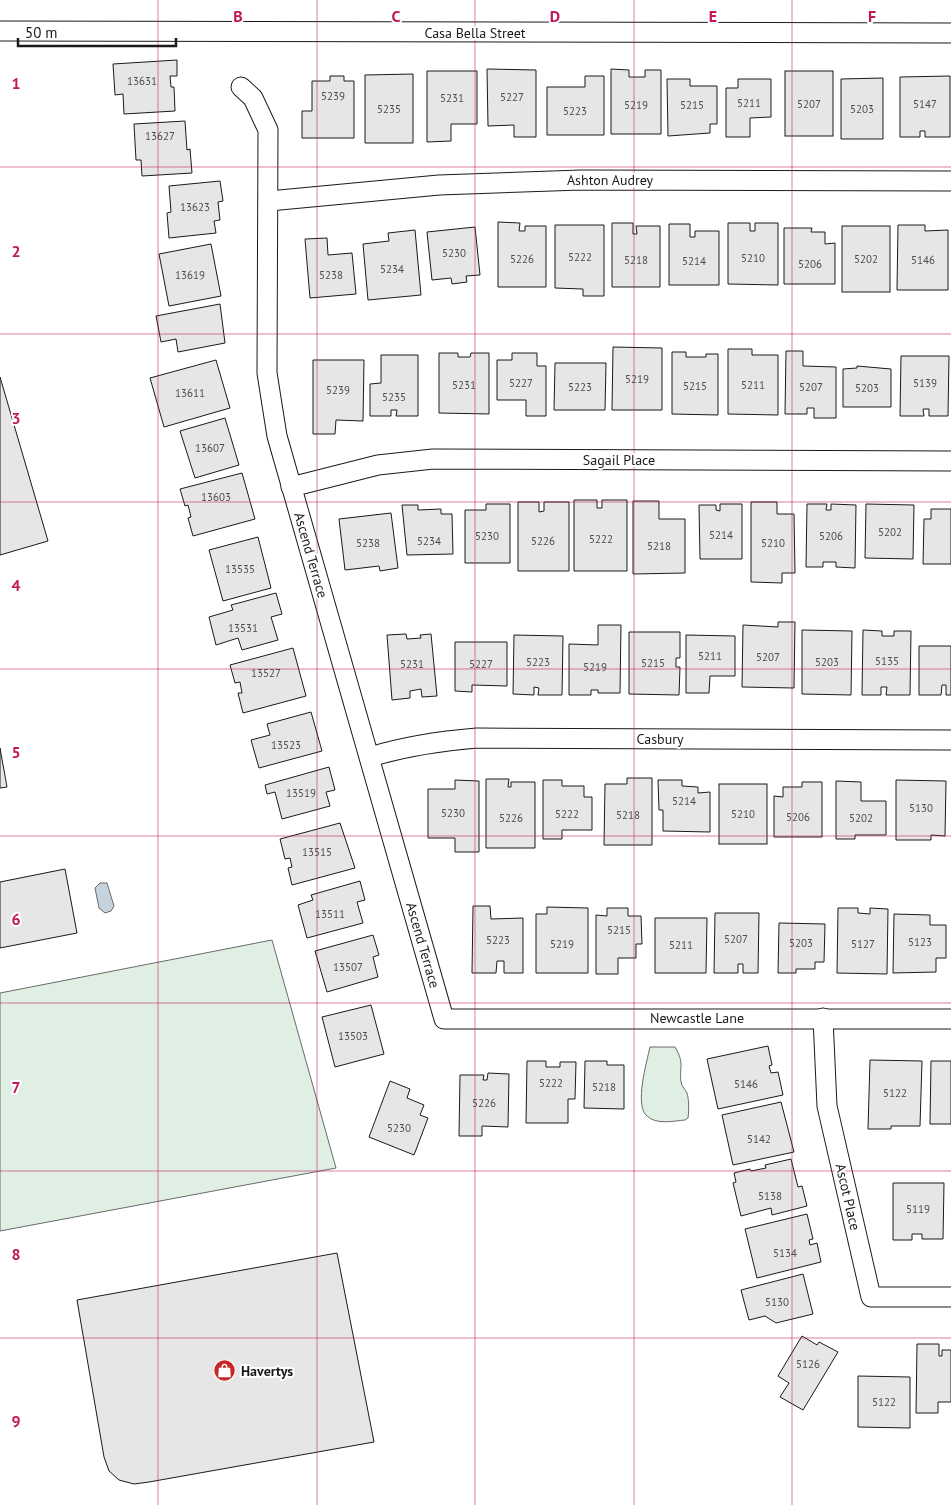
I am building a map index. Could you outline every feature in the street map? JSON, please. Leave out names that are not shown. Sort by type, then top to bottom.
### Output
[{"type":"street","name":"Casa Bella Street","points":[[0,31],[951,33]]},
{"type":"street","name":"Ascend Terrace","points":[[241,87],[253,98],[268,130],[267,374],[277,436],[444,1019]]},
{"type":"street","name":"Ashton Audrey","points":[[269,201],[439,185],[581,180],[951,181]]},
{"type":"street","name":"Sagail Place","points":[[291,487],[378,466],[433,459],[951,461]]},
{"type":"street","name":"Casbury","points":[[370,756],[438,741],[477,738],[951,740]]},
{"type":"street","name":"Ascot Place","points":[[823,1018],[827,1106],[871,1297],[951,1297]]},
{"type":"street","name":"Newcastle Lane","points":[[444,1019],[951,1019]]},
{"type":"green space","points":[[272,940],[336,1168],[0,1231],[0,993]]},
{"type":"green space","points":[[650,1047],[675,1047],[678,1053],[681,1061],[681,1082],[688,1098],[688,1118],[685,1120],[655,1121],[643,1111],[642,1083]]},
{"type":"shaded area","points":[[100,883],[107,883],[114,906],[111,911],[105,913],[99,908],[95,888]]},
{"type":"building","points":[[177,60],[177,76],[170,76],[171,87],[174,87],[175,111],[124,114],[123,94],[115,95],[113,64]]},
{"type":"building","points":[[487,69],[536,70],[536,137],[514,137],[514,125],[488,126]]},
{"type":"building","points":[[611,69],[629,70],[629,77],[645,77],[645,70],[661,70],[661,134],[611,134]]},
{"type":"building","points":[[427,71],[477,71],[477,124],[451,124],[451,141],[427,142]]},
{"type":"building","points":[[785,71],[833,71],[833,136],[785,136]]},
{"type":"building","points":[[413,74],[413,143],[365,143],[365,75]]},
{"type":"building","points":[[330,76],[344,76],[344,81],[354,81],[354,138],[302,138],[302,111],[312,111],[312,81],[330,81]]},
{"type":"building","points":[[585,76],[604,76],[604,135],[547,135],[547,87],[585,87]]},
{"type":"building","points":[[950,76],[950,137],[925,137],[925,131],[920,131],[920,137],[900,137],[900,77]]},
{"type":"building","points":[[883,78],[883,139],[841,139],[841,79]]},
{"type":"building","points":[[667,79],[690,79],[690,86],[717,86],[717,124],[710,124],[710,133],[668,136]]},
{"type":"building","points":[[738,79],[771,79],[771,117],[750,118],[750,137],[726,137],[726,88],[738,88]]},
{"type":"building","points":[[185,121],[187,150],[190,149],[192,173],[142,176],[141,160],[136,160],[134,124]]},
{"type":"building","points":[[220,181],[223,201],[218,202],[220,220],[214,221],[216,233],[169,238],[167,213],[171,212],[169,186]]},
{"type":"building","points":[[498,222],[520,223],[519,231],[525,231],[525,226],[546,226],[546,287],[498,287]]},
{"type":"building","points":[[612,223],[633,223],[633,234],[637,234],[636,226],[660,226],[660,287],[612,287]]},
{"type":"building","points":[[728,223],[750,223],[750,231],[755,231],[755,223],[778,223],[778,285],[728,284]]},
{"type":"building","points":[[669,224],[690,224],[690,237],[695,237],[695,231],[719,231],[719,285],[669,285]]},
{"type":"building","points":[[555,225],[604,225],[604,296],[583,296],[583,289],[555,288]]},
{"type":"building","points":[[898,225],[925,225],[925,231],[948,230],[948,290],[897,290]]},
{"type":"building","points":[[842,226],[890,226],[890,292],[842,292]]},
{"type":"building","points":[[475,227],[480,275],[466,276],[467,282],[452,284],[451,278],[432,280],[427,232]]},
{"type":"building","points":[[784,228],[812,228],[811,232],[825,232],[825,244],[835,243],[835,284],[784,284]]},
{"type":"building","points":[[415,230],[421,295],[368,300],[363,244],[389,241],[388,233]]},
{"type":"building","points":[[327,238],[328,255],[352,253],[356,294],[310,298],[305,239]]},
{"type":"building","points":[[211,244],[221,296],[169,306],[159,254]]},
{"type":"building","points":[[220,304],[225,343],[178,352],[176,339],[161,342],[156,316]]},
{"type":"building","points":[[613,347],[662,348],[662,410],[612,410]]},
{"type":"building","points":[[728,349],[752,349],[752,355],[778,355],[778,415],[728,414]]},
{"type":"building","points":[[786,351],[803,351],[803,366],[836,367],[836,418],[814,418],[814,408],[807,408],[807,414],[785,414]]},
{"type":"building","points":[[672,352],[686,352],[686,357],[706,357],[706,354],[718,354],[718,415],[672,414]]},
{"type":"building","points":[[439,353],[458,353],[458,357],[470,357],[471,353],[489,353],[489,414],[439,413]]},
{"type":"building","points":[[512,353],[537,353],[537,366],[546,366],[546,416],[526,416],[526,400],[497,400],[497,360],[512,360]]},
{"type":"building","points":[[381,355],[418,355],[418,416],[396,416],[397,410],[391,410],[391,416],[370,416],[370,384],[381,383]]},
{"type":"building","points":[[901,356],[949,356],[948,416],[929,416],[929,409],[923,409],[924,416],[900,416]]},
{"type":"building","points":[[216,360],[230,408],[164,427],[150,378]]},
{"type":"building","points":[[313,360],[364,360],[363,421],[336,420],[335,434],[313,434]]},
{"type":"building","points":[[555,363],[606,363],[605,410],[554,410]]},
{"type":"building","points":[[857,366],[891,369],[891,407],[843,407],[843,369],[857,368]]},
{"type":"building","points":[[0,377],[48,541],[0,555]]},
{"type":"building","points":[[225,418],[239,465],[195,478],[180,431]]},
{"type":"building","points":[[242,473],[255,519],[193,536],[188,518],[191,517],[188,505],[185,506],[180,489]]},
{"type":"building","points":[[574,500],[597,500],[597,508],[602,508],[602,500],[627,500],[627,571],[574,571]]},
{"type":"building","points":[[633,501],[659,501],[659,519],[685,519],[685,573],[633,574]]},
{"type":"building","points":[[518,502],[539,502],[539,512],[544,511],[544,502],[569,502],[569,571],[518,571]]},
{"type":"building","points":[[751,502],[777,502],[777,514],[794,514],[795,573],[782,573],[782,583],[751,582]]},
{"type":"building","points":[[486,504],[510,504],[510,563],[465,563],[465,510],[486,510]]},
{"type":"building","points":[[720,504],[742,504],[742,559],[700,559],[699,505],[716,505],[716,510],[720,511]]},
{"type":"building","points":[[807,504],[827,504],[826,510],[831,510],[831,504],[856,505],[855,568],[836,567],[836,562],[823,562],[823,567],[806,567]]},
{"type":"building","points":[[866,504],[914,505],[913,559],[865,558]]},
{"type":"building","points":[[402,505],[418,505],[418,510],[441,509],[441,514],[452,514],[453,554],[407,555]]},
{"type":"building","points":[[931,509],[951,509],[951,564],[923,564],[924,519],[931,519]]},
{"type":"building","points":[[391,513],[398,568],[380,571],[379,566],[345,570],[339,519]]},
{"type":"building","points":[[258,537],[271,588],[223,601],[209,550]]},
{"type":"building","points":[[276,593],[282,614],[271,617],[278,640],[242,650],[238,638],[216,645],[209,617],[233,610],[231,605]]},
{"type":"building","points":[[778,622],[795,622],[794,688],[742,687],[743,625],[778,627]]},
{"type":"building","points":[[598,625],[621,625],[620,693],[598,693],[598,690],[591,690],[591,695],[569,695],[569,644],[598,645]]},
{"type":"building","points":[[802,630],[852,631],[851,695],[802,694]]},
{"type":"building","points":[[863,630],[882,631],[882,636],[894,636],[894,631],[911,631],[910,695],[886,695],[887,687],[881,687],[881,695],[862,695]]},
{"type":"building","points":[[629,632],[680,632],[680,658],[676,658],[676,667],[680,667],[679,695],[629,694]]},
{"type":"building","points":[[406,634],[407,639],[421,638],[420,635],[431,634],[437,696],[422,697],[421,689],[410,691],[410,698],[392,700],[387,635]]},
{"type":"building","points":[[514,635],[563,636],[562,695],[538,695],[539,688],[534,687],[534,695],[513,694]]},
{"type":"building","points":[[686,635],[735,636],[735,676],[710,676],[709,693],[686,693]]},
{"type":"building","points":[[455,642],[507,642],[507,686],[472,685],[472,692],[455,691]]},
{"type":"building","points":[[919,646],[951,646],[951,695],[946,695],[946,685],[942,685],[941,695],[919,695]]},
{"type":"building","points":[[293,648],[306,696],[243,713],[238,693],[242,693],[240,682],[235,683],[230,665]]},
{"type":"building","points":[[311,712],[322,751],[259,768],[251,740],[270,735],[267,724]]},
{"type":"building","points":[[0,748],[7,787],[0,788]]},
{"type":"building","points":[[329,767],[335,790],[326,792],[330,806],[282,819],[275,792],[267,794],[265,785]]},
{"type":"building","points":[[627,778],[652,778],[652,845],[604,845],[605,784],[627,784]]},
{"type":"building","points":[[486,779],[509,779],[508,787],[511,787],[511,782],[535,782],[535,848],[486,848]]},
{"type":"building","points":[[455,780],[479,781],[479,852],[455,852],[455,838],[428,838],[428,789],[455,789]]},
{"type":"building","points":[[543,780],[562,780],[562,786],[584,786],[584,797],[592,797],[592,830],[562,830],[562,839],[543,839]]},
{"type":"building","points":[[658,780],[682,780],[682,786],[698,787],[698,793],[710,792],[710,832],[663,831],[663,810],[659,810]]},
{"type":"building","points":[[896,780],[946,781],[945,836],[931,835],[931,840],[896,840]]},
{"type":"building","points":[[836,781],[861,782],[861,801],[886,801],[886,835],[855,835],[855,839],[836,839]]},
{"type":"building","points":[[802,782],[822,782],[822,837],[774,837],[774,796],[783,797],[783,787],[802,787]]},
{"type":"building","points":[[719,784],[767,784],[767,844],[719,844]]},
{"type":"building","points":[[340,823],[355,868],[292,885],[288,868],[292,867],[290,858],[285,859],[280,839]]},
{"type":"building","points":[[65,869],[77,933],[0,948],[0,882]]},
{"type":"building","points":[[360,881],[365,900],[357,902],[363,923],[307,938],[298,905],[313,900],[311,895]]},
{"type":"building","points":[[473,906],[490,906],[491,919],[523,918],[523,973],[504,973],[504,961],[497,961],[496,973],[472,973]]},
{"type":"building","points":[[547,907],[588,908],[588,973],[536,973],[536,914],[547,914]]},
{"type":"building","points":[[607,908],[628,908],[628,916],[641,916],[642,944],[636,944],[636,958],[618,958],[618,974],[596,974],[596,915],[607,916]]},
{"type":"building","points":[[838,908],[858,908],[858,913],[870,914],[870,908],[888,909],[887,974],[837,973]]},
{"type":"building","points":[[715,913],[759,913],[758,973],[743,973],[743,964],[738,964],[738,973],[714,973]]},
{"type":"building","points":[[894,914],[930,915],[930,925],[946,925],[946,958],[936,958],[936,972],[893,973]]},
{"type":"building","points":[[655,918],[707,918],[706,973],[655,973]]},
{"type":"building","points":[[779,923],[825,924],[824,962],[815,962],[815,969],[796,969],[796,973],[778,973]]},
{"type":"building","points":[[373,935],[379,955],[373,957],[378,977],[327,992],[315,951]]},
{"type":"building","points":[[371,1005],[384,1054],[335,1067],[322,1017]]},
{"type":"building","points":[[768,1046],[772,1065],[769,1066],[771,1073],[778,1072],[783,1095],[718,1109],[707,1059]]},
{"type":"building","points":[[870,1060],[922,1061],[920,1126],[891,1126],[891,1129],[868,1129]]},
{"type":"building","points":[[527,1061],[546,1061],[546,1067],[560,1067],[560,1062],[576,1062],[575,1099],[568,1099],[568,1123],[526,1123]]},
{"type":"building","points":[[585,1061],[607,1061],[607,1065],[624,1065],[624,1109],[584,1108]]},
{"type":"building","points":[[931,1061],[951,1061],[951,1124],[930,1124]]},
{"type":"building","points":[[488,1073],[509,1074],[508,1127],[482,1126],[482,1136],[459,1136],[460,1075],[484,1075],[483,1080],[487,1080]]},
{"type":"building","points":[[390,1081],[410,1089],[407,1098],[424,1105],[420,1115],[428,1118],[414,1155],[369,1137]]},
{"type":"building","points":[[781,1102],[794,1152],[733,1165],[722,1115]]},
{"type":"building","points":[[791,1159],[798,1187],[802,1186],[807,1206],[772,1215],[771,1208],[741,1216],[733,1183],[736,1182],[734,1173],[766,1168],[765,1165]]},
{"type":"building","points":[[893,1183],[944,1183],[943,1239],[922,1239],[922,1234],[912,1234],[912,1240],[893,1240]]},
{"type":"building","points":[[807,1214],[813,1239],[809,1240],[810,1245],[817,1243],[821,1262],[757,1278],[745,1229]]},
{"type":"building","name":"Havertys","points":[[337,1253],[374,1442],[134,1484],[119,1480],[109,1471],[104,1457],[77,1300]]},
{"type":"building","points":[[803,1274],[813,1314],[776,1323],[765,1316],[749,1320],[741,1290]]},
{"type":"building","points":[[802,1336],[817,1345],[819,1342],[838,1352],[803,1410],[780,1397],[789,1383],[778,1376]]},
{"type":"building","points":[[917,1344],[939,1344],[939,1356],[942,1356],[942,1350],[951,1350],[951,1402],[938,1402],[938,1413],[916,1413]]},
{"type":"building","points":[[858,1376],[910,1377],[910,1428],[858,1427]]},
{"type":"place","name":"Havertys","points":[[225,1371]]}]
